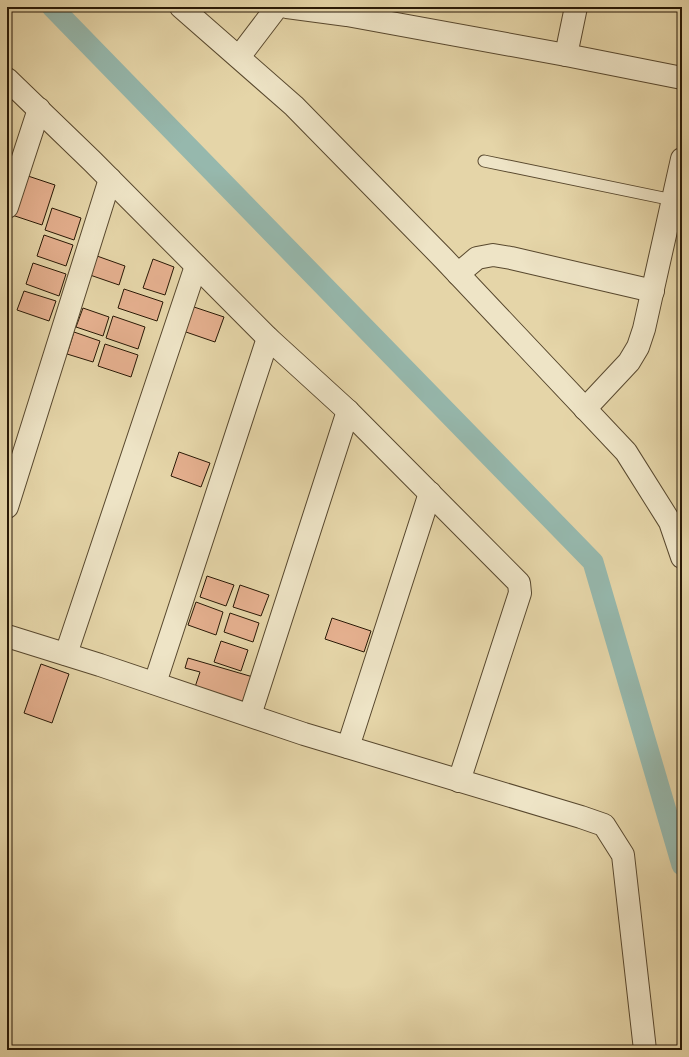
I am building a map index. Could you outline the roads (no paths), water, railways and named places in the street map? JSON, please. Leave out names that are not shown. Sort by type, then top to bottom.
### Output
[{"type":"street","points":[[181,7],[294,106],[458,274],[626,452],[676,519],[682,557]]},
{"type":"street","points":[[239,57],[277,7]]},
{"type":"street","points":[[287,7],[347,15],[682,78]]},
{"type":"street","points":[[566,55],[576,7]]},
{"type":"street","points":[[7,79],[110,179],[268,338],[348,411],[519,583],[520,593],[459,781]]},
{"type":"street","points":[[7,207],[39,109]]},
{"type":"street","points":[[585,410],[629,362],[638,347],[653,291],[682,160]]},
{"type":"street","points":[[7,506],[110,179]]},
{"type":"street","points":[[458,274],[477,258],[493,255],[653,291]]},
{"type":"street","points":[[66,654],[196,266]]},
{"type":"street","points":[[155,683],[268,338]]},
{"type":"street","points":[[250,715],[348,411]]},
{"type":"street","points":[[348,747],[430,493]]},
{"type":"street","points":[[7,636],[155,683],[304,734],[604,825],[623,855],[645,1050]]},
{"type":"lane","points":[[484,161],[673,200]]},
{"type":"waterway","points":[[52,7],[593,562],[682,865]]}]
